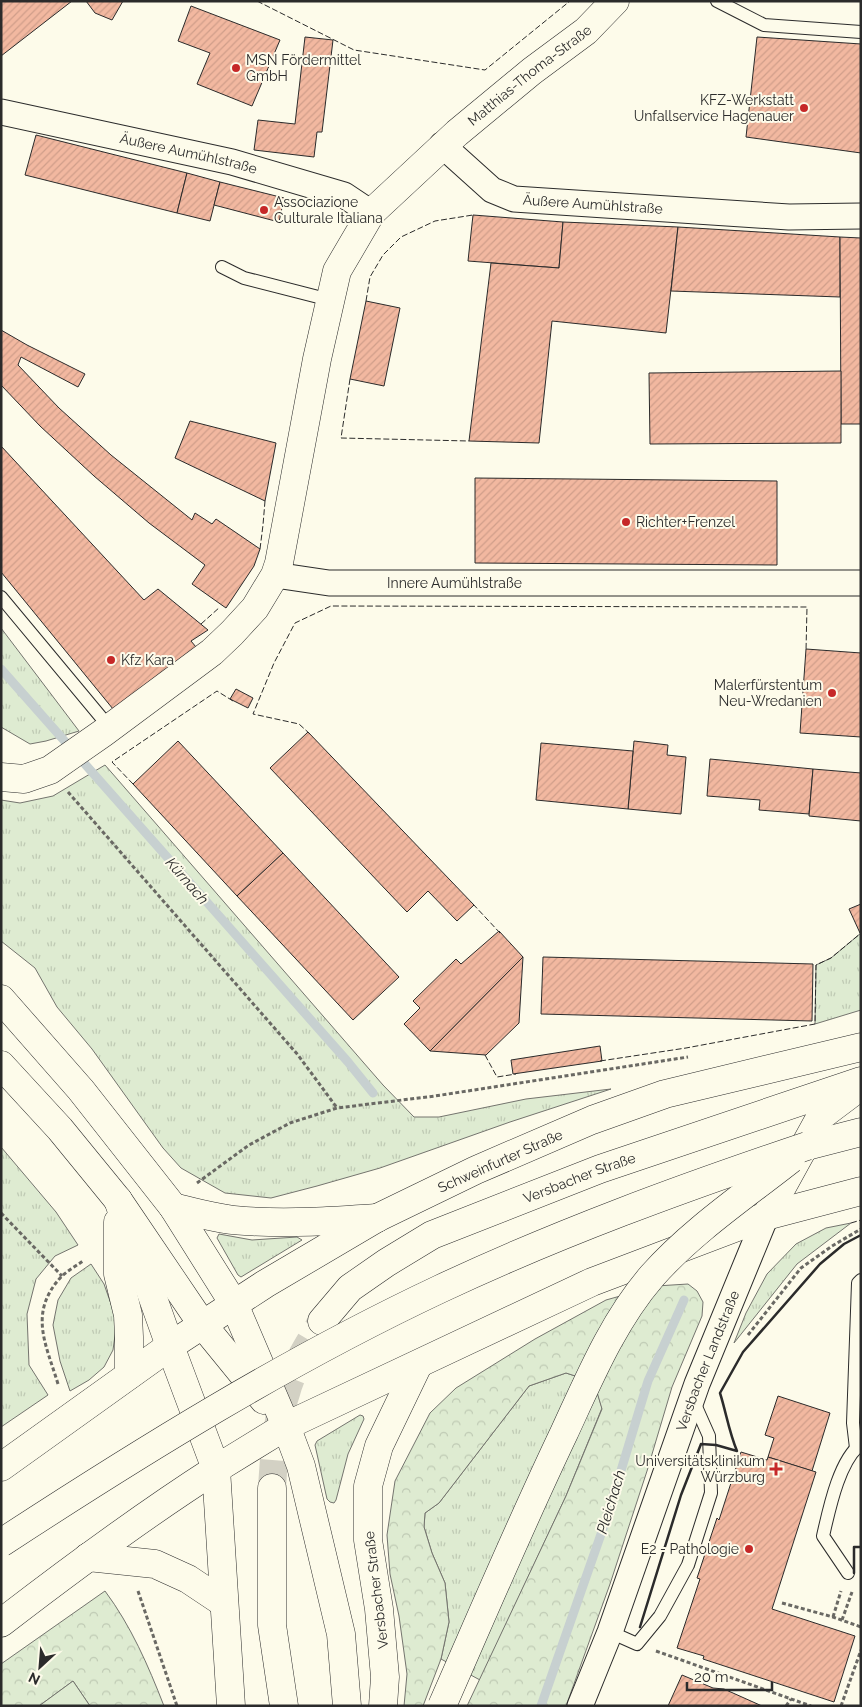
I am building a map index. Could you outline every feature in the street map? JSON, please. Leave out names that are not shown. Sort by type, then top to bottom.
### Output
[{"type":"main road","name":"Matthias-Thoma-Straße","points":[[442,146],[532,71],[586,31],[615,1]]},
{"type":"main road","points":[[1,777],[24,779],[54,766],[106,731],[212,652],[255,608],[275,575],[279,563],[317,359],[337,271],[371,213],[442,146]]},
{"type":"main road","points":[[1,999],[81,1090],[173,1207],[234,1304],[301,1466],[341,1634],[347,1706]]},
{"type":"main road","name":"Schweinfurter Straße","points":[[1,1468],[202,1324],[265,1284],[377,1218],[476,1170],[592,1120],[665,1094],[861,1047]]},
{"type":"main road","points":[[1,1065],[60,1129],[118,1200],[202,1324],[286,1426]]},
{"type":"main road","name":"Versbacher Straße","points":[[322,1320],[350,1288],[386,1262],[432,1235],[600,1169],[861,1081]]},
{"type":"main road","points":[[766,1216],[821,1116],[861,1086]]},
{"type":"main road","points":[[1,1543],[184,1426],[343,1337],[440,1288],[578,1229],[701,1182],[807,1146],[861,1132]]},
{"type":"main road","points":[[442,1706],[543,1478],[597,1363],[622,1318],[652,1276],[694,1235],[807,1146]]},
{"type":"main road","points":[[791,1169],[793,1208]]},
{"type":"main road","points":[[1,1623],[163,1502],[286,1426],[592,1282],[766,1216],[861,1191]]},
{"type":"main road","points":[[118,1200],[216,1469],[231,1706]]},
{"type":"main road","points":[[118,1200],[118,1274],[128,1315],[130,1338],[129,1375]]},
{"type":"main road","points":[[173,1207],[214,1217],[244,1221],[307,1222],[377,1218]]},
{"type":"main road","name":"Versbacher Straße","points":[[383,1706],[385,1677],[379,1609],[368,1540],[368,1486],[379,1446],[418,1365]]},
{"type":"main road","points":[[272,1488],[272,1625],[284,1706]]},
{"type":"main road","points":[[88,1557],[155,1564],[188,1579],[224,1603]]},
{"type":"street","name":"Äußere Aumühlstraße","points":[[1,112],[232,162],[344,195],[371,213]]},
{"type":"street","name":"Äußere Aumühlstraße","points":[[442,146],[492,190],[514,199],[789,217],[861,216]]},
{"type":"street","name":"Innere Aumühlstraße","points":[[275,575],[329,583],[861,583]]},
{"type":"street","name":"Versbacher Landstraße","points":[[580,1706],[610,1632],[692,1398],[766,1216]]},
{"type":"lane","points":[[718,1],[764,25],[861,32]]},
{"type":"lane","points":[[222,267],[244,278],[330,300]]},
{"type":"lane","points":[[1,597],[106,731]]},
{"type":"lane","points":[[848,1573],[823,1536],[833,1495],[843,1468],[858,1446],[853,1423],[858,1352],[858,1283],[861,1280]]},
{"type":"lane","points":[[610,1632],[637,1644],[660,1616],[688,1565],[711,1493],[709,1436],[692,1398]]},
{"type":"path","points":[[54,766],[298,1055],[337,1108]]},
{"type":"path","points":[[197,1183],[249,1145],[290,1123],[337,1108],[435,1096],[696,1056]]},
{"type":"path","points":[[1,1213],[62,1276]]},
{"type":"path","points":[[744,1341],[801,1268],[832,1246],[861,1229]]},
{"type":"path","points":[[58,1384],[42,1333],[42,1309],[48,1294],[62,1276],[83,1261]]},
{"type":"path","points":[[833,1617],[848,1573]]},
{"type":"path","points":[[135,1584],[142,1598],[177,1706]]},
{"type":"path","points":[[842,1620],[854,1588]]},
{"type":"path","points":[[782,1603],[861,1627]]},
{"type":"path","points":[[840,1706],[861,1650]]},
{"type":"path","points":[[661,1653],[811,1706]]},
{"type":"path","points":[[786,1706],[791,1698]]},
{"type":"green space","points":[[1,628],[79,731],[30,744],[1,727]]},
{"type":"green space","points":[[105,765],[383,1085],[414,1117],[439,1117],[526,1099],[611,1089],[380,1168],[271,1198],[225,1193],[181,1168],[163,1148],[92,1049],[57,1007],[35,968],[1,941],[1,800],[20,803],[53,796]]},
{"type":"green space","points":[[861,933],[861,1010],[815,1024],[816,965],[831,958]]},
{"type":"green space","points":[[1,1147],[56,1212],[78,1245],[55,1256],[36,1279],[27,1314],[29,1365],[48,1395],[1,1427]]},
{"type":"green space","points":[[851,1223],[797,1264],[734,1343],[746,1313],[767,1274],[796,1244],[826,1228]]},
{"type":"green space","points":[[219,1234],[252,1240],[297,1237],[302,1240],[241,1277],[238,1275],[217,1238]]},
{"type":"green space","points":[[91,1264],[104,1284],[117,1321],[113,1350],[104,1367],[89,1380],[70,1391],[60,1361],[53,1325],[58,1300],[71,1278]]},
{"type":"green space","points":[[688,1284],[697,1291],[703,1302],[702,1316],[672,1387],[610,1584],[566,1706],[467,1706],[566,1496],[602,1409],[594,1382],[566,1373],[529,1386],[439,1503],[425,1513],[424,1527],[432,1553],[445,1583],[449,1622],[441,1659],[423,1706],[404,1706],[407,1674],[399,1616],[390,1574],[387,1535],[395,1481],[430,1413],[456,1388],[535,1339],[606,1300],[656,1286]]},
{"type":"green space","points":[[566,1373],[594,1382],[602,1408],[566,1496],[480,1680],[441,1659],[449,1622],[445,1583],[432,1553],[424,1527],[425,1513],[439,1503],[529,1386]]},
{"type":"green space","points":[[360,1415],[364,1419],[348,1454],[336,1500],[334,1503],[330,1502],[327,1499],[315,1445],[317,1441]]},
{"type":"green space","points":[[105,1591],[123,1618],[138,1646],[164,1706],[90,1706],[73,1681],[39,1706],[1,1706],[1,1664]]},
{"type":"green space","points":[[73,1681],[90,1706],[39,1706]]},
{"type":"building","points":[[1,1],[72,1],[1,56]]},
{"type":"building","points":[[86,1],[123,1],[112,20],[95,13]]},
{"type":"building","name":"MSN Fördermittel GmbH","points":[[191,6],[280,40],[252,106],[197,84],[210,53],[178,41]]},
{"type":"building","points":[[305,37],[333,40],[322,132],[317,132],[314,157],[254,150],[258,120],[295,124]]},
{"type":"building","points":[[757,37],[861,44],[861,153],[746,137]]},
{"type":"building","points":[[36,135],[187,173],[177,213],[25,175]]},
{"type":"building","points":[[187,173],[220,182],[210,221],[177,213]]},
{"type":"building","points":[[220,182],[284,198],[279,222],[214,205]]},
{"type":"building","points":[[473,215],[563,222],[559,268],[468,261]]},
{"type":"building","points":[[563,222],[678,227],[666,333],[552,321],[539,443],[469,441],[491,263],[559,268]]},
{"type":"building","points":[[678,227],[840,237],[840,297],[671,291]]},
{"type":"building","points":[[840,237],[861,238],[861,424],[841,424]]},
{"type":"building","points":[[366,301],[400,308],[384,386],[350,379]]},
{"type":"building","points":[[1,330],[85,374],[78,387],[21,357],[18,365],[59,408],[111,455],[192,520],[195,513],[212,524],[216,519],[260,549],[254,566],[226,608],[192,584],[205,565],[149,523],[94,476],[40,426],[1,385]]},
{"type":"building","points":[[841,371],[841,443],[650,444],[649,373]]},
{"type":"building","points":[[190,421],[276,443],[265,501],[175,458]]},
{"type":"building","points":[[1,446],[144,600],[158,589],[208,630],[191,641],[196,647],[113,709],[1,572]]},
{"type":"building","name":"Richter+Frenzel","points":[[475,478],[777,481],[777,565],[475,563]]},
{"type":"building","name":"Malerfürstentum Neu-Wredanien","points":[[806,649],[861,653],[861,737],[800,733]]},
{"type":"building","points":[[236,689],[253,698],[248,708],[230,699]]},
{"type":"building","points":[[308,732],[474,905],[457,921],[428,891],[407,912],[270,768]]},
{"type":"building","points":[[178,741],[283,853],[237,896],[133,784]]},
{"type":"building","points":[[634,741],[668,745],[667,755],[686,757],[681,814],[628,809]]},
{"type":"building","points":[[541,743],[633,751],[628,809],[536,800]]},
{"type":"building","points":[[710,759],[813,769],[809,814],[759,810],[760,800],[707,796]]},
{"type":"building","points":[[813,769],[861,773],[861,821],[809,816]]},
{"type":"building","points":[[283,853],[399,977],[353,1020],[237,896]]},
{"type":"building","points":[[861,904],[861,933],[860,933],[849,909]]},
{"type":"building","points":[[499,931],[523,957],[430,1051],[404,1024],[420,1008],[413,1001],[456,959],[461,964]]},
{"type":"building","points":[[523,957],[519,1023],[486,1055],[430,1051]]},
{"type":"building","points":[[543,957],[813,964],[812,1021],[541,1014]]},
{"type":"building","points":[[600,1046],[602,1061],[513,1074],[511,1060]]},
{"type":"building","points":[[778,1396],[830,1413],[812,1471],[768,1457],[774,1438],[765,1435]]},
{"type":"building","name":"E2 - Pathologie","points":[[741,1452],[767,1460],[768,1457],[816,1472],[772,1609],[855,1636],[834,1702],[703,1659],[704,1656],[677,1648],[700,1579],[697,1578],[717,1518],[719,1520]]},
{"type":"building","points":[[682,1675],[713,1688],[724,1689],[762,1706],[668,1706]]},
{"type":"waterway","name":"Kürnach","points":[[1,669],[348,1062],[373,1093]]},
{"type":"waterway","name":"Pleichach","points":[[541,1706],[607,1517],[648,1381],[684,1300]]},
{"type":"tunnel","points":[[272,1488],[278,1428],[286,1393],[297,1365],[322,1321]]},
{"type":"fence","points":[[257,1],[354,50],[485,70],[570,1]]},
{"type":"fence","points":[[366,301],[370,277],[383,255],[401,237],[435,221],[473,215]]},
{"type":"fence","points":[[350,379],[341,438],[469,441]]},
{"type":"fence","points":[[260,549],[265,501]]},
{"type":"fence","points":[[310,734],[299,724],[253,714],[274,663],[295,623],[331,606],[807,607],[806,651]]},
{"type":"fence","points":[[201,624],[220,607]]},
{"type":"fence","points":[[133,784],[112,762],[217,691],[233,701]]},
{"type":"fence","points":[[473,904],[500,933]]},
{"type":"fence","points":[[600,1061],[686,1048],[815,1024],[816,965],[831,958],[861,933]]},
{"type":"fence","points":[[485,1055],[497,1077],[516,1074]]},
{"type":"fence","points":[[851,1223],[861,1220]]},
{"type":"wall","points":[[640,1627],[681,1495],[701,1444],[716,1445],[737,1451],[720,1393],[743,1352],[820,1264],[844,1244],[861,1235]]},
{"type":"wall","points":[[854,1573],[854,1547],[861,1547]]},
{"type":"place","name":"MSN Fördermittel GmbH","points":[[236,68]]},
{"type":"place","name":"KFZ-Werkstatt Unfallservice Hagenauer","points":[[804,108]]},
{"type":"place","name":"Associazione Culturale Italiana","points":[[264,210]]},
{"type":"place","name":"Richter+Frenzel","points":[[626,522]]},
{"type":"place","name":"Kfz Kara","points":[[111,660]]},
{"type":"place","name":"Malerfürstentum Neu-Wredanien","points":[[832,693]]},
{"type":"place","name":"Universitätsklinikum Würzburg","points":[[776,1469]]},
{"type":"place","name":"E2 - Pathologie","points":[[749,1549]]}]
